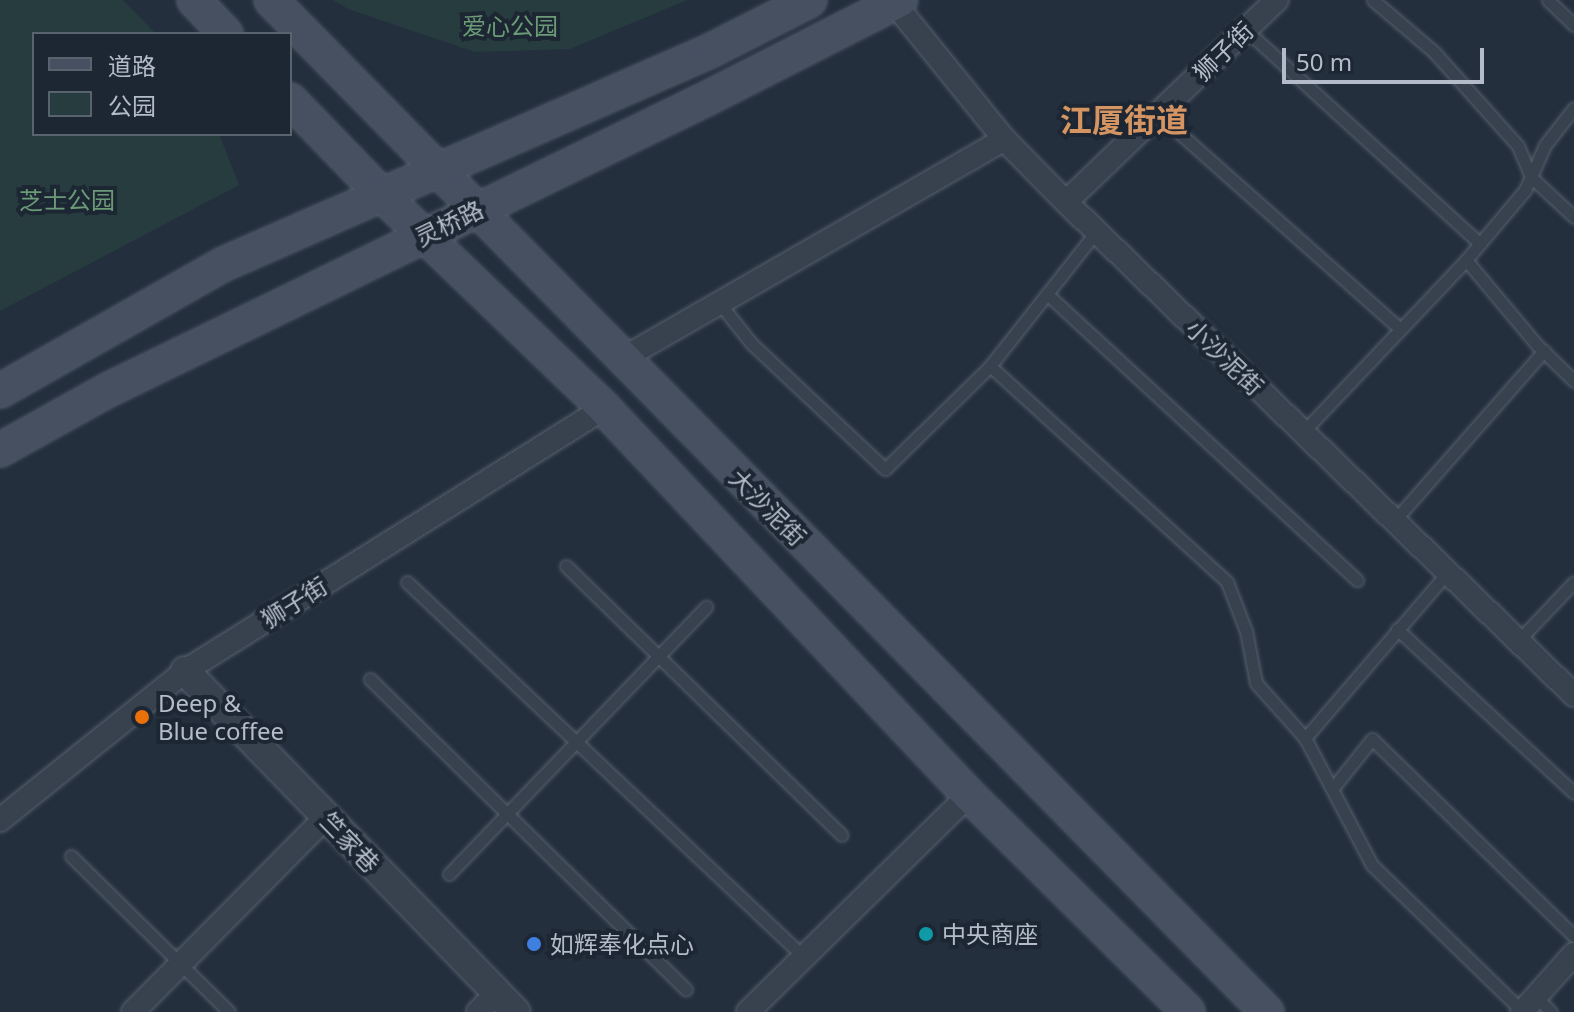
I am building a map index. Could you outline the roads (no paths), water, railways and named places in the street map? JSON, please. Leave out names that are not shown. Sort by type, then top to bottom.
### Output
[{"type":"main road","points":[[194,0],[224,32]]},
{"type":"main road","name":"大沙泥街","points":[[271,0],[1267,1012]]},
{"type":"main road","points":[[0,391],[224,264],[380,193],[710,51],[810,0]]},
{"type":"main road","name":"灵桥路","points":[[0,450],[108,390],[897,2]]},
{"type":"main road","name":"大沙泥街","points":[[292,102],[380,193],[604,408],[969,795],[1183,1010]]},
{"type":"street","name":"狮子街","points":[[1066,202],[1277,0]]},
{"type":"street","name":"小沙泥街","points":[[897,2],[1004,139],[1574,695]]},
{"type":"street","points":[[622,359],[721,305],[1004,139]]},
{"type":"street","name":"狮子街","points":[[0,820],[185,671],[604,408]]},
{"type":"street","name":"竺家巷","points":[[185,671],[326,817],[497,1006]]},
{"type":"street","points":[[748,1012],[969,795]]},
{"type":"street","points":[[133,1012],[326,817]]},
{"type":"street","points":[[1533,1008],[1574,954]]},
{"type":"lane","points":[[1373,0],[1434,52],[1518,146],[1531,177],[1574,217]]},
{"type":"lane","points":[[1548,0],[1574,25]]},
{"type":"lane","points":[[1246,30],[1480,244]]},
{"type":"lane","points":[[1302,433],[1480,244],[1525,190],[1545,145],[1574,108]]},
{"type":"lane","points":[[1158,114],[1400,329]]},
{"type":"lane","points":[[721,305],[751,343],[885,469],[990,366],[1096,232]]},
{"type":"lane","points":[[1466,260],[1544,351],[1574,381]]},
{"type":"lane","points":[[1047,294],[1357,580]]},
{"type":"lane","points":[[1394,521],[1544,351]]},
{"type":"lane","points":[[990,366],[1227,582],[1246,631],[1256,683],[1305,738],[1372,865],[1533,1008]]},
{"type":"lane","points":[[566,566],[842,835]]},
{"type":"lane","points":[[1305,738],[1447,573]]},
{"type":"lane","points":[[407,582],[804,957]]},
{"type":"lane","points":[[1518,641],[1574,582]]},
{"type":"lane","points":[[449,874],[706,607]]},
{"type":"lane","points":[[1397,629],[1574,793]]},
{"type":"lane","points":[[370,679],[686,989]]},
{"type":"lane","points":[[1332,789],[1372,739],[1574,936]]},
{"type":"lane","points":[[71,856],[229,1012]]},
{"type":"place","name":"Deep & Blue coffee","points":[[142,717]]},
{"type":"place","name":"中央商座","points":[[926,934]]},
{"type":"place","name":"如辉奉化点心","points":[[534,944]]},
{"type":"district","name":"江厦街道","points":[[1124,120]]},
{"type":"park label","name":"爱心公园","points":[[510,26]]},
{"type":"park label","name":"芝士公园","points":[[67,200]]}]
